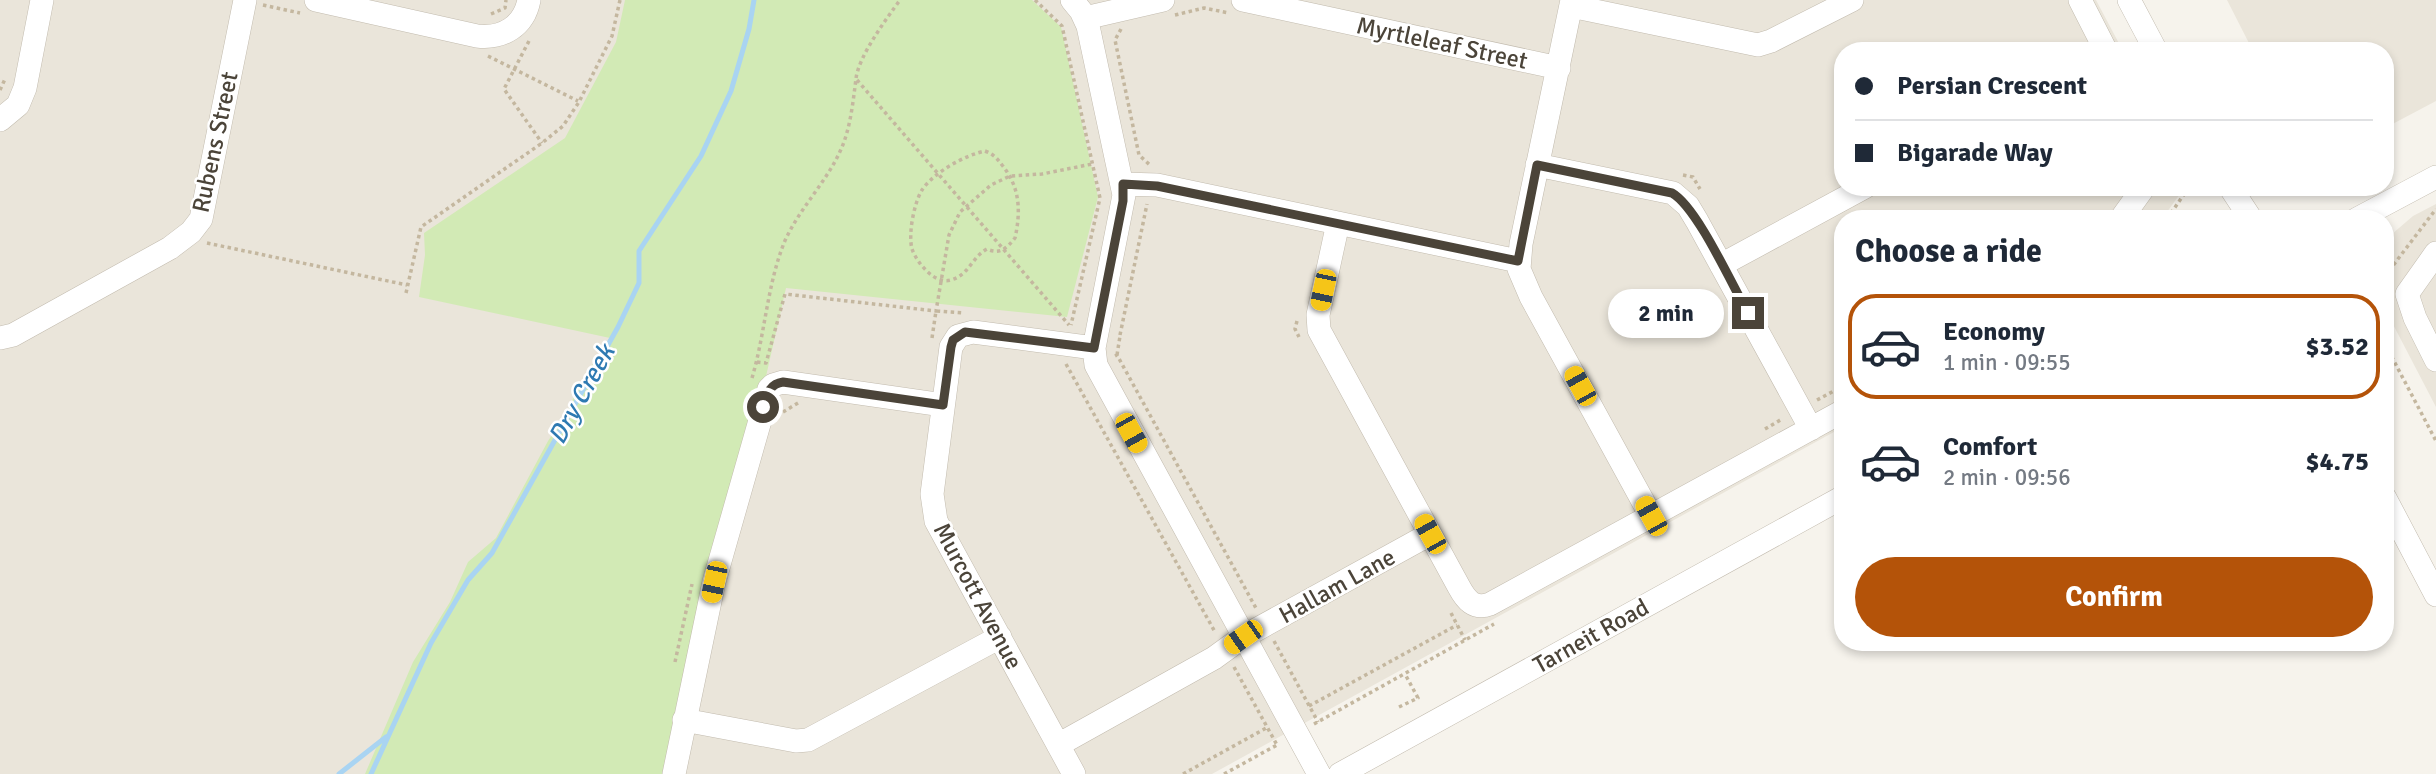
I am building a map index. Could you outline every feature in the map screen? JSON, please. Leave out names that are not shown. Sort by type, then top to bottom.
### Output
[{"type":"street","points":[[0,120],[18,105],[25,88],[42,0]]},
{"type":"street","name":"Rubens Street","points":[[0,338],[13,335],[170,248],[188,235],[201,219],[245,0]]},
{"type":"street","points":[[316,0],[493,38],[508,32],[520,21],[529,0]]},
{"type":"street","points":[[1163,0],[1122,9],[1078,9],[1128,156],[1123,201],[1095,340],[1096,365],[1234,643],[1319,774]]},
{"type":"street","name":"Myrtleleaf Street","points":[[1243,0],[1559,68]]},
{"type":"street","points":[[1651,516],[1531,297],[1519,269],[1518,261],[1537,165],[1572,3],[1758,45],[1852,0]]},
{"type":"street","points":[[2080,0],[2101,42]]},
{"type":"street","points":[[2129,0],[2151,42]]},
{"type":"street","points":[[1537,165],[1672,193],[1688,206],[1811,429]]},
{"type":"street","points":[[2374,210],[2436,177]]},
{"type":"street","points":[[1123,184],[1151,185],[1518,261]]},
{"type":"street","points":[[2387,210],[2415,188]]},
{"type":"street","points":[[1721,265],[1848,196]]},
{"type":"street","points":[[1339,223],[1318,315],[1319,330],[1464,596],[1474,606],[1483,607],[1834,416]]},
{"type":"street","points":[[2436,253],[2407,294],[2415,318],[2436,360]]},
{"type":"street","name":"Murcott Avenue","points":[[973,332],[965,332],[953,340],[932,494],[934,514],[1074,774]]},
{"type":"street","points":[[973,332],[1065,332],[1095,340]]},
{"type":"street","points":[[674,774],[714,582],[769,389],[783,382],[943,405]]},
{"type":"street","name":"Tarneit Road","points":[[1340,774],[1834,502]]},
{"type":"street","points":[[2394,515],[2436,595]]},
{"type":"street","name":"Hallam Lane","points":[[1058,745],[1430,534]]},
{"type":"street","points":[[684,720],[796,741],[808,740],[1000,637]]},
{"type":"path","points":[[405,293],[421,227],[563,126],[579,102],[612,36],[620,0]]},
{"type":"path","points":[[1035,0],[1062,26],[1100,198],[1065,332],[1065,361],[1234,643],[1278,745]]},
{"type":"path","points":[[1117,355],[1153,167],[1128,156],[1115,40],[1120,29],[1126,28],[1122,9]]},
{"type":"path","points":[[533,34],[504,89],[542,143]]},
{"type":"path","points":[[856,79],[1004,250],[1065,332]]},
{"type":"path","points":[[985,151],[992,153],[1011,176],[1018,192],[1018,228],[1015,239],[1004,250],[994,252],[987,249],[982,252],[961,276],[950,281],[941,281],[919,261],[912,248],[912,234],[921,191],[938,173],[973,153],[985,151]]},
{"type":"path","points":[[931,348],[949,235],[960,212],[991,185],[1011,176],[1042,174],[1092,164]]},
{"type":"path","points":[[2394,264],[2436,209]]},
{"type":"path","points":[[188,235],[209,244],[407,285]]},
{"type":"path","points":[[766,363],[785,294],[973,314],[973,332]]},
{"type":"path","points":[[1298,316],[1295,329],[1302,341]]},
{"type":"path","points":[[1095,340],[1120,335]]},
{"type":"path","points":[[2394,361],[2436,441]]},
{"type":"path","points":[[756,362],[778,365]]},
{"type":"path","points":[[1309,706],[1457,625]]},
{"type":"path","points":[[1399,707],[1418,698],[1405,674]]},
{"type":"path","points":[[1183,774],[1268,727]]},
{"type":"shaded area","points":[[0,0],[2096,0],[2118,42],[1834,42],[1834,196],[2179,196],[2168,210],[1834,210],[1834,432],[1212,774],[0,774]]},
{"type":"shaded area","points":[[2227,0],[2436,0],[2436,101],[2394,123],[2394,42],[2248,42]]},
{"type":"shaded area","points":[[2436,204],[2436,407],[2394,326],[2394,232],[2413,216]]},
{"type":"green space","points":[[625,0],[1032,0],[1061,27],[1098,197],[1067,317],[786,288],[676,774],[365,774],[413,662],[450,602],[468,562],[496,538],[548,441],[567,413],[579,385],[610,338],[419,297],[425,255],[424,233],[565,138],[616,42]]},
{"type":"waterway","name":"Dry Creek","points":[[371,774],[431,643],[468,580],[492,553],[618,327],[639,283],[639,251],[701,156],[731,91],[749,29],[754,0]]},
{"type":"waterway","points":[[339,774],[386,737]]},
{"type":"route","points":[[763,407],[769,389],[779,382],[943,405],[953,340],[965,332],[1094,348],[1123,201],[1123,184],[1157,186],[1518,261],[1537,165],[1672,193],[1681,198],[1697,220],[1748,313]]}]
